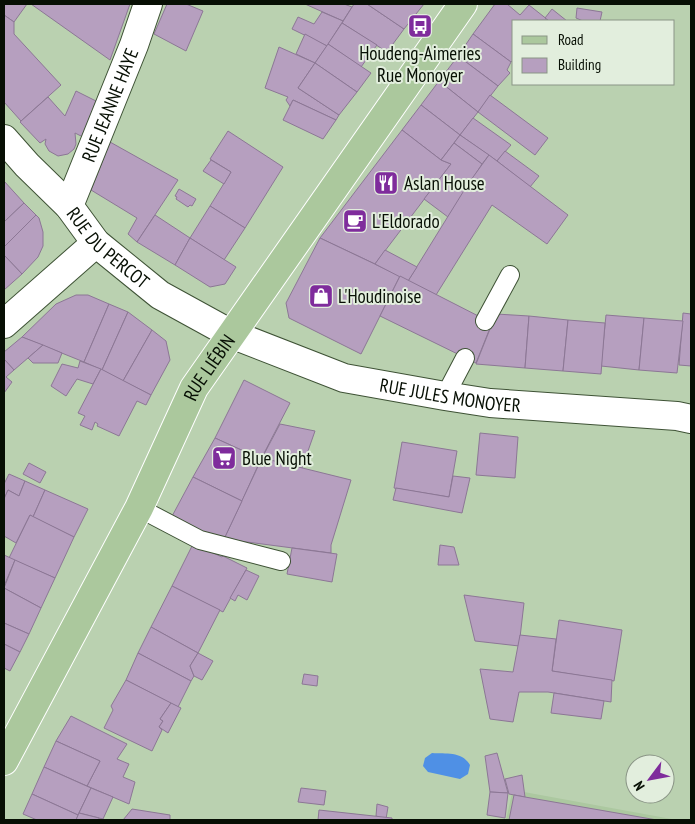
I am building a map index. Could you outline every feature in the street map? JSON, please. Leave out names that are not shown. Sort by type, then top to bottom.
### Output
[{"type":"main road","name":"RUE LIÉBIN","points":[[4,762],[139,508],[194,388],[463,4]]},
{"type":"street","name":"RUE JEANNE HAYE","points":[[69,206],[134,45],[148,4]]},
{"type":"street","name":"RUE DU PERCOT","points":[[4,139],[26,165],[69,206],[96,243],[160,295],[231,334]]},
{"type":"street","points":[[4,324],[96,243]]},
{"type":"street","name":"RUE JULES MONOYER","points":[[231,334],[344,378],[490,403],[687,417]]},
{"type":"lane","points":[[485,321],[510,275]]},
{"type":"lane","points":[[445,396],[465,358]]},
{"type":"lane","points":[[139,508],[200,540],[281,561]]},
{"type":"shaded area","points":[[515,780],[524,792],[677,820],[506,820]]},
{"type":"water","points":[[432,753],[453,754],[463,757],[470,765],[468,774],[460,779],[428,772],[423,766],[425,758]]},
{"type":"building","points":[[4,4],[27,4],[14,22],[4,15]]},
{"type":"building","points":[[31,4],[130,4],[110,60]]},
{"type":"building","points":[[167,4],[186,4],[203,11],[186,51],[154,34]]},
{"type":"building","points":[[305,4],[344,4],[352,7],[343,21]]},
{"type":"building","points":[[354,4],[367,4],[404,29],[387,52],[342,23]]},
{"type":"building","points":[[367,4],[424,4],[404,29]]},
{"type":"building","points":[[495,4],[507,4],[520,15],[529,5],[548,20],[512,20],[511,62],[473,34]]},
{"type":"building","points":[[577,8],[602,12],[600,20],[581,20],[576,18]]},
{"type":"building","points":[[552,9],[566,20],[548,20],[545,18]]},
{"type":"building","points":[[322,12],[343,21],[327,46],[292,29],[298,17],[314,24]]},
{"type":"building","points":[[4,15],[14,22],[14,34],[61,85],[21,121],[4,102]]},
{"type":"building","points":[[342,23],[377,45],[361,67],[328,44]]},
{"type":"building","points":[[305,34],[327,46],[315,63],[296,54]]},
{"type":"building","points":[[473,34],[511,62],[507,70],[510,73],[498,86],[458,56]]},
{"type":"building","points":[[328,44],[371,73],[357,92],[315,63]]},
{"type":"building","points":[[279,47],[315,63],[298,88],[339,115],[336,120],[293,100],[290,106],[286,100],[288,97],[265,88]]},
{"type":"building","points":[[458,56],[498,86],[478,112],[439,81]]},
{"type":"building","points":[[315,63],[357,92],[339,115],[298,88]]},
{"type":"building","points":[[439,81],[478,112],[460,135],[421,105]]},
{"type":"building","points":[[76,91],[96,101],[83,137],[75,133],[76,144],[74,149],[68,154],[58,156],[49,151],[45,144],[46,139],[40,143],[20,122],[48,97],[65,116]]},
{"type":"building","points":[[490,95],[548,138],[535,155],[478,112]]},
{"type":"building","points":[[293,100],[336,120],[323,139],[283,120]]},
{"type":"building","points":[[421,105],[460,135],[441,160],[402,130]]},
{"type":"building","points":[[473,118],[511,145],[497,161],[460,135]]},
{"type":"building","points":[[402,130],[441,160],[451,164],[375,264],[320,238]]},
{"type":"building","points":[[228,131],[283,167],[245,228],[210,206],[231,172],[210,159]]},
{"type":"building","points":[[460,135],[489,155],[482,164],[454,143]]},
{"type":"building","points":[[110,142],[178,180],[137,242],[128,234],[137,218],[91,190]]},
{"type":"building","points":[[454,143],[482,164],[448,217],[424,199],[451,164],[441,160]]},
{"type":"building","points":[[505,151],[539,176],[530,187],[497,161]]},
{"type":"building","points":[[489,155],[568,215],[547,244],[492,205],[436,295],[408,281],[468,184]]},
{"type":"building","points":[[211,160],[231,172],[224,184],[203,171]]},
{"type":"building","points":[[4,181],[24,203],[4,222]]},
{"type":"building","points":[[179,189],[196,199],[192,206],[188,207],[176,199],[177,197],[175,196]]},
{"type":"building","points":[[24,203],[36,215],[4,247],[4,222]]},
{"type":"building","points":[[210,206],[245,228],[224,260],[190,238]]},
{"type":"building","points":[[36,215],[39,218],[43,232],[43,246],[38,257],[22,274],[4,255],[4,247]]},
{"type":"building","points":[[155,215],[190,238],[175,265],[137,242]]},
{"type":"building","points":[[190,238],[236,267],[225,284],[210,287],[175,265]]},
{"type":"building","points":[[320,238],[400,276],[361,354],[289,318],[286,303]]},
{"type":"building","points":[[385,250],[417,267],[408,281],[375,264]]},
{"type":"building","points":[[4,255],[22,274],[4,290]]},
{"type":"building","points":[[400,276],[492,323],[476,363],[380,316]]},
{"type":"building","points":[[76,295],[88,295],[109,304],[84,362],[22,337],[56,304]]},
{"type":"building","points":[[109,304],[128,312],[102,370],[84,362]]},
{"type":"building","points":[[128,312],[152,330],[123,381],[102,370]]},
{"type":"building","points":[[683,313],[691,314],[691,366],[679,365]]},
{"type":"building","points":[[496,314],[529,316],[525,368],[476,364]]},
{"type":"building","points":[[606,315],[644,318],[639,370],[601,366]]},
{"type":"building","points":[[529,316],[568,320],[563,371],[525,368]]},
{"type":"building","points":[[644,318],[683,321],[677,373],[639,370]]},
{"type":"building","points":[[568,320],[605,323],[601,374],[563,371]]},
{"type":"building","points":[[152,330],[166,341],[170,360],[151,395],[123,381]]},
{"type":"building","points":[[22,337],[43,345],[14,370],[4,359],[4,352]]},
{"type":"building","points":[[43,345],[62,353],[58,363],[33,363],[28,358]]},
{"type":"building","points":[[4,359],[14,370],[6,377],[12,382],[4,393]]},
{"type":"building","points":[[80,361],[101,369],[93,384],[77,379],[66,396],[51,386],[62,364],[78,368]]},
{"type":"building","points":[[101,369],[151,395],[146,405],[137,401],[119,436],[97,426],[98,424],[95,422],[92,430],[80,425],[85,416],[78,413]]},
{"type":"building","points":[[244,380],[290,403],[261,459],[215,438]]},
{"type":"building","points":[[280,424],[315,431],[302,468],[262,458]]},
{"type":"building","points":[[480,433],[518,437],[515,478],[476,475]]},
{"type":"building","points":[[215,438],[261,459],[242,501],[193,477]]},
{"type":"building","points":[[402,442],[457,451],[449,497],[394,488]]},
{"type":"building","points":[[262,458],[351,480],[331,545],[331,553],[224,539]]},
{"type":"building","points":[[29,463],[46,472],[40,483],[23,474]]},
{"type":"building","points":[[9,474],[25,481],[19,496],[8,490],[4,499],[4,484]]},
{"type":"building","points":[[453,476],[470,478],[462,513],[393,500],[396,488],[449,497]]},
{"type":"building","points":[[193,477],[242,501],[224,539],[170,520]]},
{"type":"building","points":[[25,481],[45,490],[33,517],[30,515],[16,543],[4,536],[4,499],[8,490],[19,496]]},
{"type":"building","points":[[45,490],[88,509],[74,537],[33,517]]},
{"type":"building","points":[[30,515],[74,537],[55,578],[9,558]]},
{"type":"building","points":[[193,544],[247,568],[223,612],[172,586]]},
{"type":"building","points":[[440,545],[454,547],[459,565],[438,565]]},
{"type":"building","points":[[292,548],[337,554],[332,582],[287,574]]},
{"type":"building","points":[[4,555],[15,560],[4,586]]},
{"type":"building","points":[[15,560],[55,578],[41,608],[4,588]]},
{"type":"building","points":[[246,570],[259,576],[247,600],[238,595],[235,601],[230,598]]},
{"type":"building","points":[[172,586],[220,610],[198,653],[151,627]]},
{"type":"building","points":[[4,588],[41,608],[29,634],[4,623]]},
{"type":"building","points":[[464,595],[524,603],[519,646],[475,641]]},
{"type":"building","points":[[559,620],[622,630],[614,681],[552,671]]},
{"type":"building","points":[[4,623],[29,634],[20,652],[4,644]]},
{"type":"building","points":[[151,627],[198,653],[190,666],[194,676],[191,681],[138,653]]},
{"type":"building","points":[[520,635],[556,639],[552,671],[612,680],[611,702],[548,692],[519,692],[513,722],[490,719],[480,669],[513,672]]},
{"type":"building","points":[[4,644],[20,652],[10,671],[4,668]]},
{"type":"building","points":[[138,653],[191,681],[178,707],[126,680]]},
{"type":"building","points":[[198,653],[213,661],[202,680],[194,676],[190,666]]},
{"type":"building","points":[[304,674],[318,676],[317,686],[302,684]]},
{"type":"building","points":[[126,680],[171,703],[160,719],[163,721],[159,727],[162,730],[152,751],[104,728],[113,710],[111,706]]},
{"type":"building","points":[[554,693],[604,701],[601,719],[551,713]]},
{"type":"building","points":[[171,703],[181,708],[168,733],[159,727],[163,721],[160,719]]},
{"type":"building","points":[[71,716],[127,744],[117,759],[129,764],[123,777],[135,782],[129,804],[87,786],[100,761],[56,741]]},
{"type":"building","points":[[56,741],[100,761],[87,786],[44,767]]},
{"type":"building","points":[[497,753],[508,793],[490,792],[485,756]]},
{"type":"building","points":[[44,767],[91,788],[78,815],[32,794]]},
{"type":"building","points":[[522,775],[525,797],[509,794],[505,779]]},
{"type":"building","points":[[91,788],[113,797],[103,819],[79,813]]},
{"type":"building","points":[[301,788],[326,791],[324,805],[298,802]]},
{"type":"building","points":[[490,792],[508,793],[505,818],[487,815]]},
{"type":"building","points":[[32,794],[78,815],[76,820],[37,820],[23,814]]},
{"type":"building","points":[[514,795],[525,797],[657,820],[509,820]]},
{"type":"building","points":[[377,804],[388,807],[386,819],[376,816]]},
{"type":"building","points":[[132,809],[170,815],[170,820],[123,820]]},
{"type":"building","points":[[319,810],[392,818],[392,820],[318,820]]},
{"type":"building","points":[[79,813],[99,818],[99,820],[76,820]]},
{"type":"place","name":"Houdeng-Aimeries Rue Monoyer","points":[[420,26]]},
{"type":"place","name":"Aslan House","points":[[386,183]]},
{"type":"place","name":"L'Eldorado","points":[[355,221]]},
{"type":"place","name":"L'Houdinoise","points":[[321,296]]},
{"type":"place","name":"Blue Night","points":[[224,458]]}]
